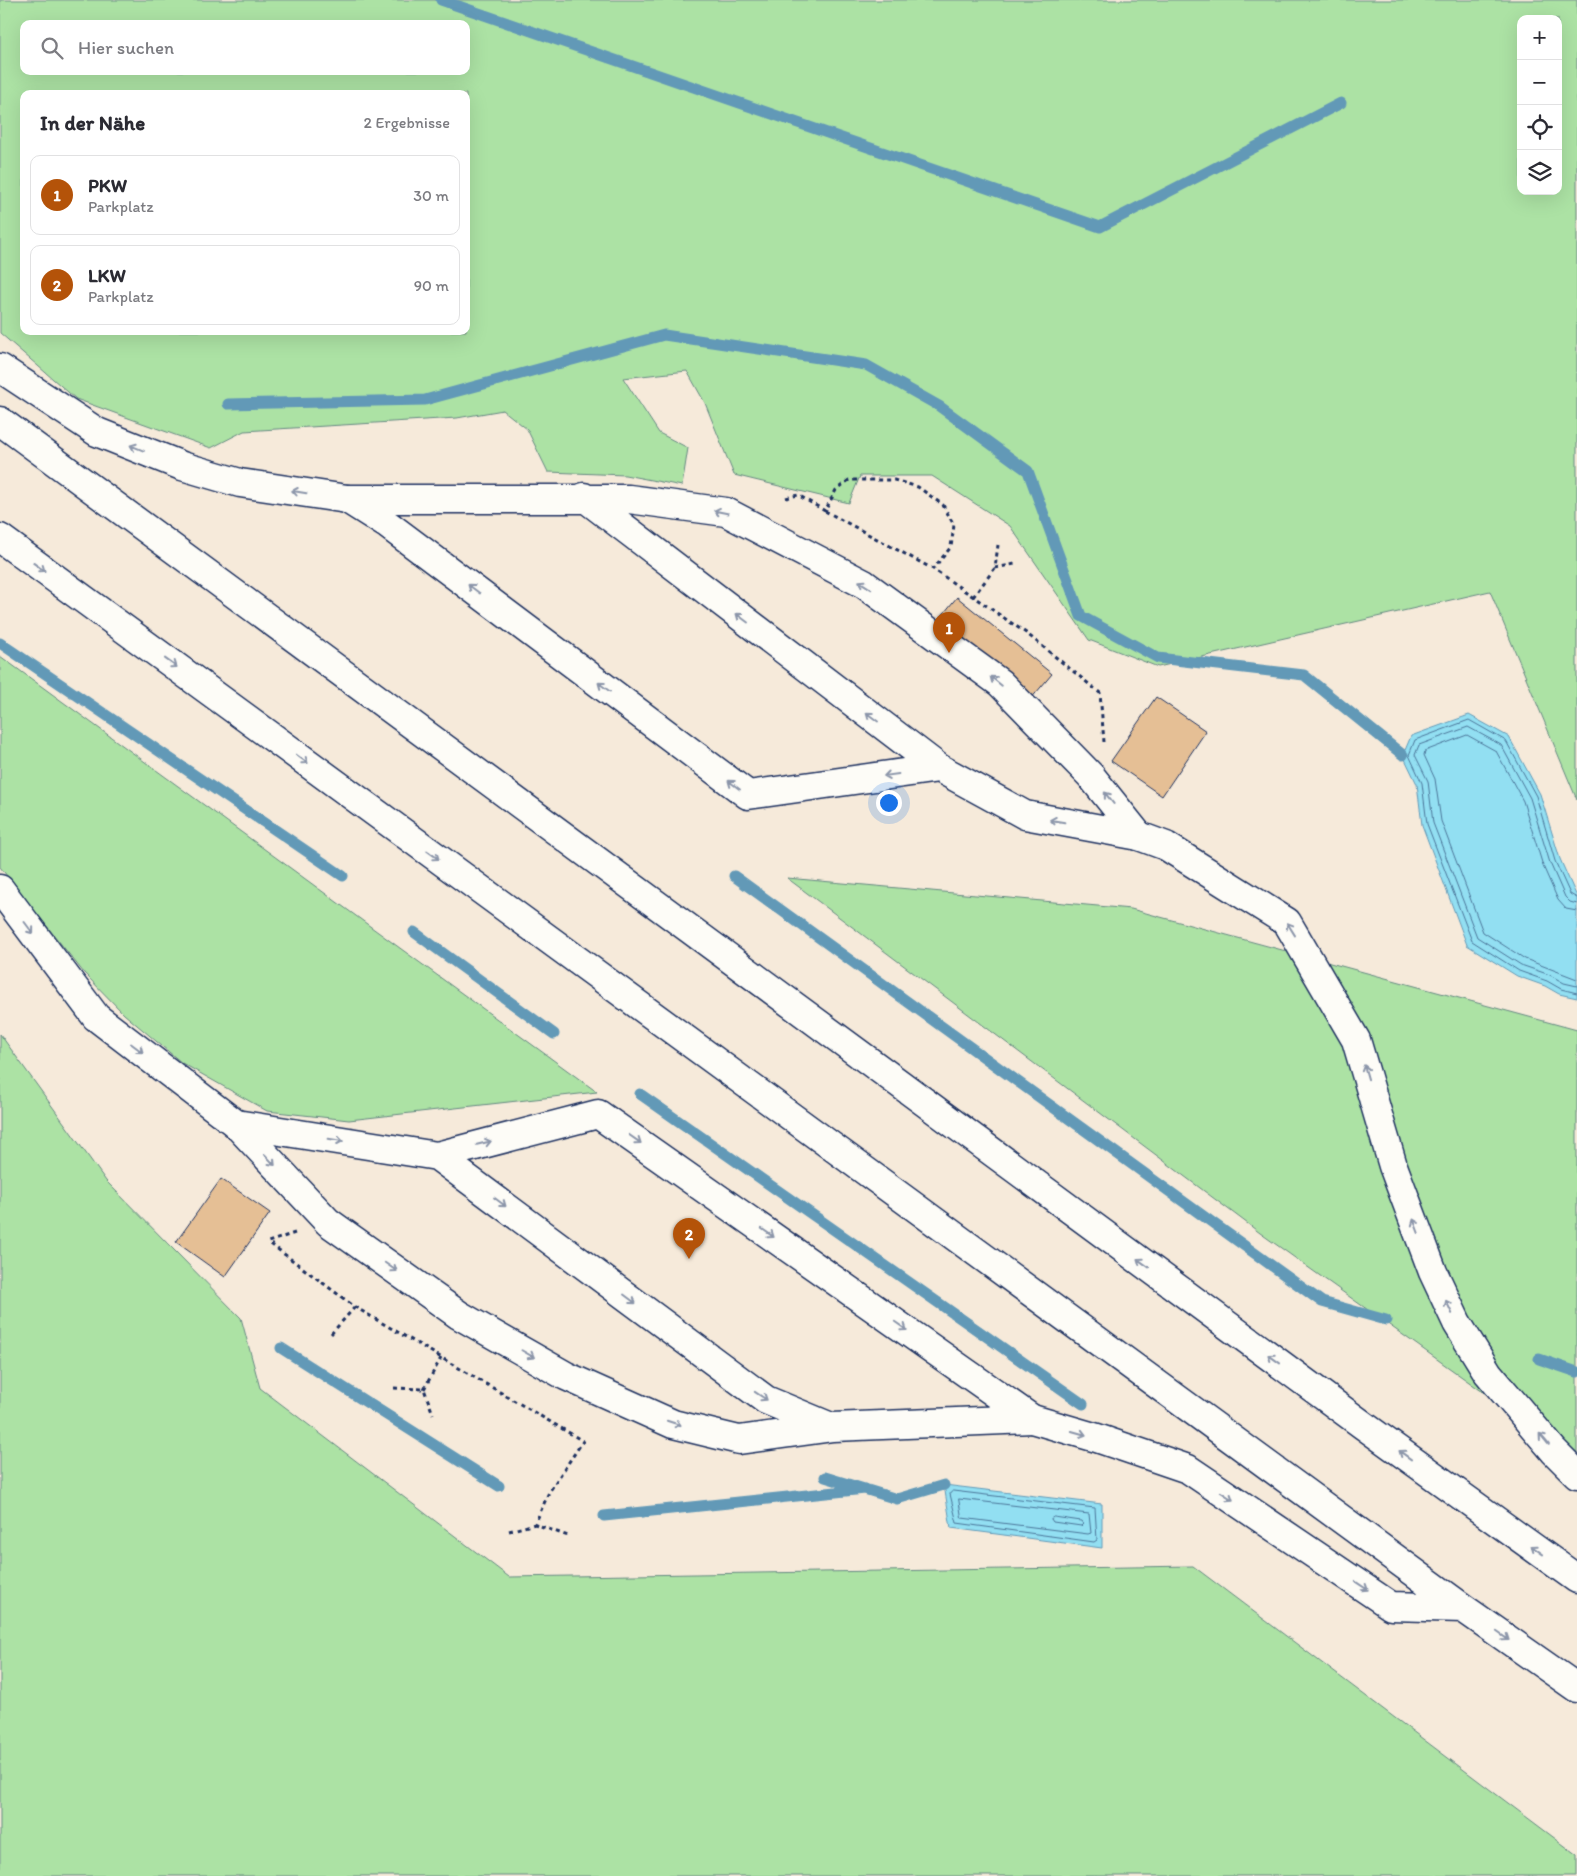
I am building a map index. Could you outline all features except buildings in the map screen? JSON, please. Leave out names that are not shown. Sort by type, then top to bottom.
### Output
[{"type":"main road","points":[[0,368],[96,432],[182,466],[240,483],[347,499],[584,497],[629,499],[726,512],[864,584],[1000,683],[1096,781],[1139,836]]},
{"type":"main road","points":[[0,421],[1363,1424],[1577,1579]]},
{"type":"main road","points":[[584,497],[940,768],[1024,815],[1139,836],[1166,846],[1287,922],[1356,1040],[1393,1166],[1433,1272],[1456,1324],[1488,1373],[1554,1451],[1577,1474]]},
{"type":"main road","points":[[347,499],[388,525],[748,795],[940,768]]},
{"type":"main road","points":[[0,538],[1463,1608],[1577,1688]]},
{"type":"main road","points":[[0,890],[96,1017],[236,1124],[328,1222],[459,1315],[566,1376],[673,1424],[739,1440],[834,1428],[1032,1419]]},
{"type":"main road","points":[[236,1124],[437,1156],[598,1114],[1032,1419],[1188,1469],[1391,1606],[1463,1608]]},
{"type":"main road","points":[[437,1156],[766,1400],[834,1428]]},
{"type":"path","points":[[825,511],[836,490],[849,480],[894,480],[918,486],[943,505],[954,524],[952,547],[932,569]]},
{"type":"path","points":[[786,498],[798,495],[932,569],[1026,633],[1100,693],[1107,774],[1096,781]]},
{"type":"path","points":[[973,597],[995,568],[998,545]]},
{"type":"path","points":[[995,568],[1015,564]]},
{"type":"path","points":[[328,1222],[268,1242],[355,1308],[583,1441],[549,1492],[535,1524]]},
{"type":"path","points":[[331,1334],[355,1308]]},
{"type":"path","points":[[432,1414],[424,1389],[441,1358]]},
{"type":"path","points":[[394,1388],[424,1389]]},
{"type":"path","points":[[509,1531],[535,1524],[568,1536]]},
{"type":"green space","points":[[0,0],[1577,0],[1577,800],[1490,591],[1158,667],[1089,640],[1010,526],[932,476],[860,476],[849,503],[734,475],[705,403],[687,371],[623,378],[659,433],[688,448],[682,486],[625,475],[548,472],[527,429],[503,410],[457,418],[244,431],[211,448],[76,399],[0,333]]},
{"type":"green space","points":[[0,656],[597,1092],[349,1120],[267,1111],[182,1063],[124,1014],[84,973],[0,867]]},
{"type":"green space","points":[[787,878],[1131,909],[1577,1030],[1577,1459],[1260,1233]]},
{"type":"green space","points":[[0,1034],[106,1181],[241,1318],[260,1388],[509,1577],[1193,1566],[1577,1855],[1577,1876],[0,1876]]},
{"type":"water","points":[[1469,715],[1509,737],[1540,794],[1560,859],[1577,897],[1577,998],[1559,994],[1545,986],[1517,976],[1467,945],[1422,825],[1417,784],[1403,755],[1411,736]]},
{"type":"water","points":[[944,1485],[1102,1504],[1102,1548],[951,1528]]},
{"type":"waterway","points":[[441,0],[1100,227],[1341,103]]},
{"type":"waterway","points":[[228,404],[425,400],[664,335],[866,365],[939,406],[1028,471],[1081,616],[1158,658],[1304,675],[1403,755]]},
{"type":"waterway","points":[[0,643],[343,876]]},
{"type":"waterway","points":[[734,876],[1322,1302],[1386,1320]]},
{"type":"waterway","points":[[414,932],[554,1034]]},
{"type":"waterway","points":[[640,1094],[1083,1404]]},
{"type":"waterway","points":[[281,1348],[499,1486]]},
{"type":"waterway","points":[[1539,1359],[1577,1372]]},
{"type":"waterway","points":[[825,1477],[897,1499],[944,1485]]},
{"type":"waterway","points":[[604,1516],[865,1489]]},
{"type":"place","name":"PKW","points":[[949,653]]},
{"type":"place","name":"LKW","points":[[689,1259]]}]
